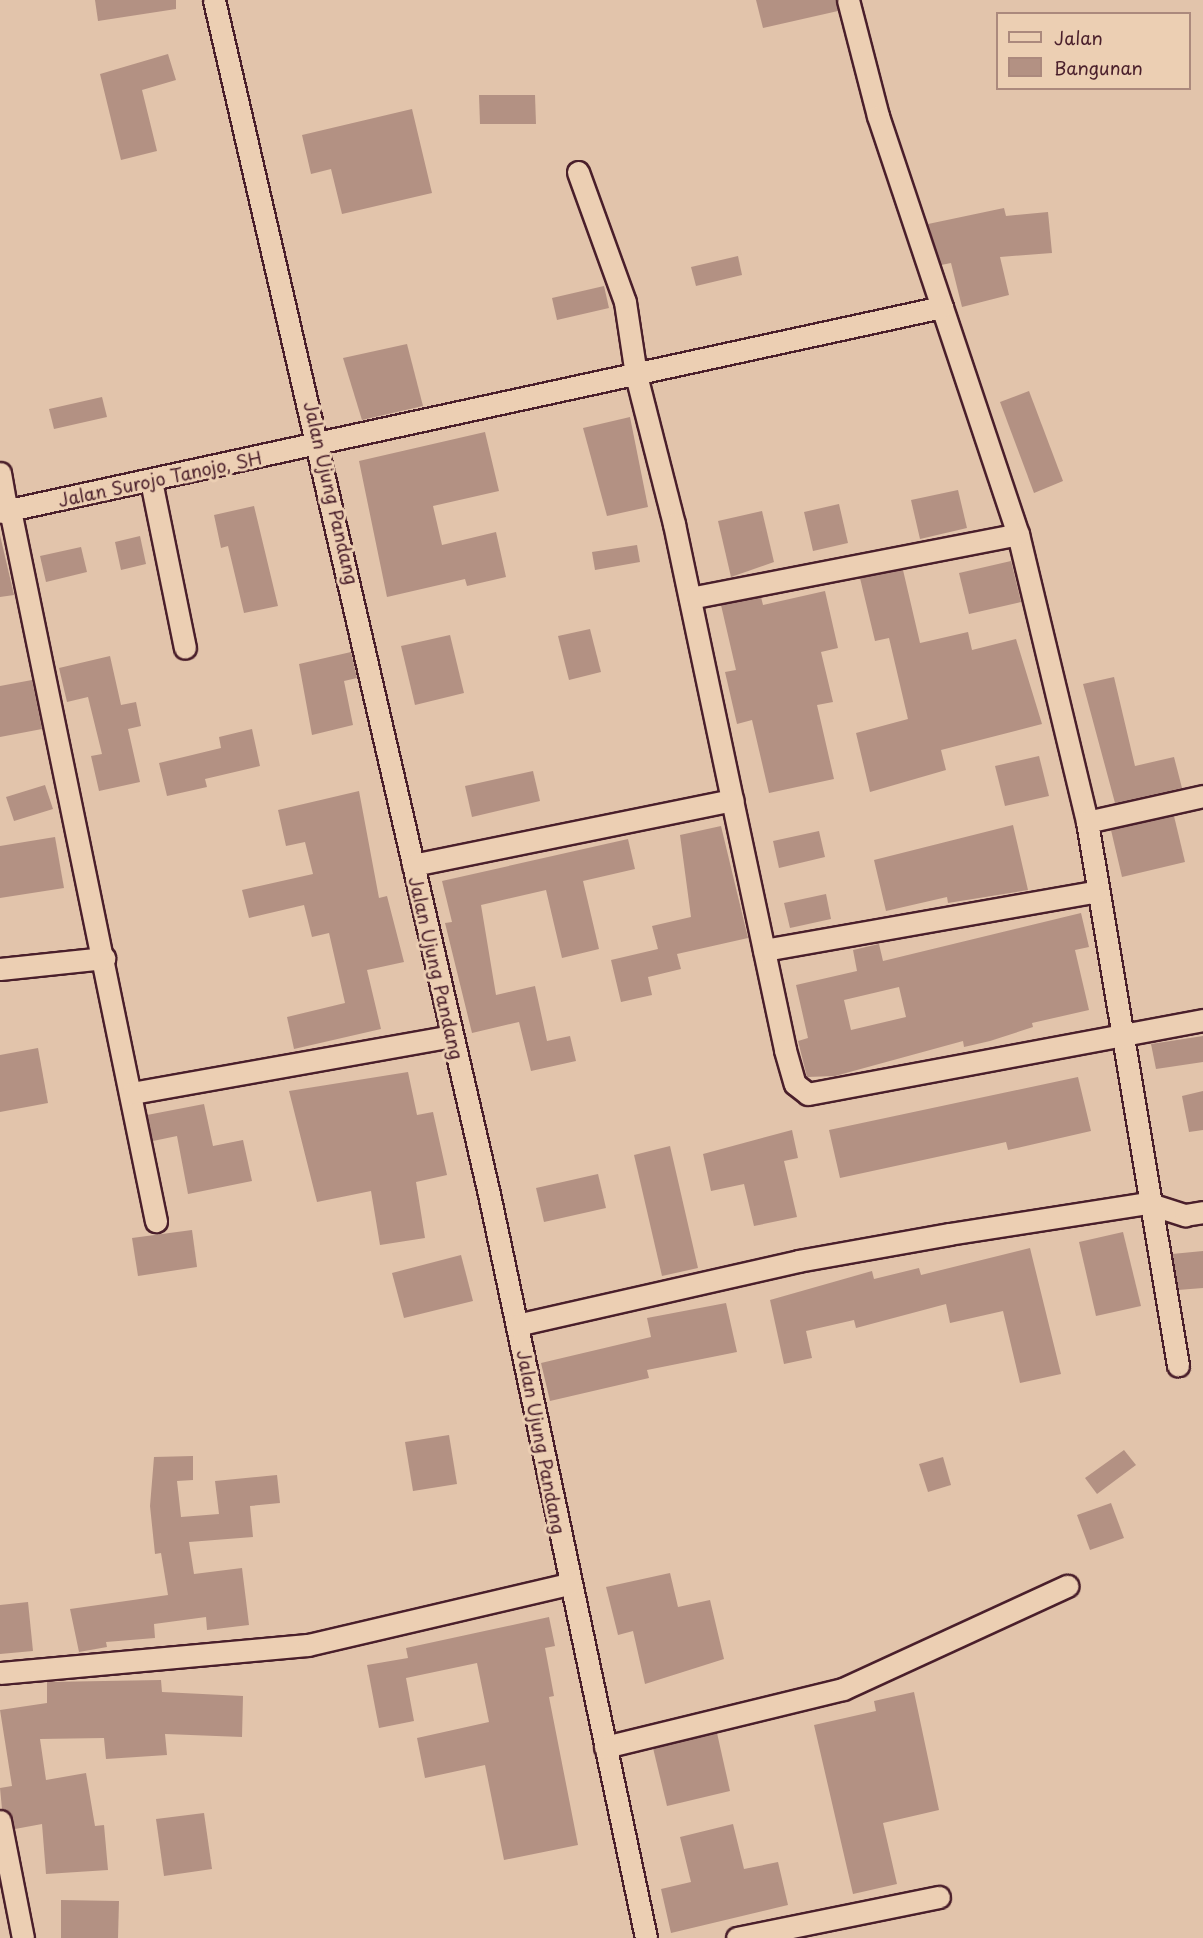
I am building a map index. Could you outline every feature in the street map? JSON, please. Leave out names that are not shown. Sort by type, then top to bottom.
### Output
[{"type":"street","name":"Jalan Ujung Pandang","points":[[214,0],[320,445],[517,1325],[569,1584],[646,1938]]},
{"type":"street","points":[[848,0],[878,116],[1018,534],[1087,822],[1097,891],[1124,1036],[1148,1203],[1178,1365]]},
{"type":"street","points":[[578,172],[625,302],[636,375],[690,598],[764,950],[795,1084],[808,1094],[1203,1020]]},
{"type":"street","name":"Jalan Surojo Tanojo, SH","points":[[6,511],[320,445],[942,307]]},
{"type":"street","points":[[0,473],[6,511],[104,958],[156,1221]]},
{"type":"street","points":[[151,481],[185,648]]},
{"type":"street","points":[[690,598],[1018,534]]},
{"type":"street","points":[[1087,822],[1203,796]]},
{"type":"street","points":[[414,865],[732,800]]},
{"type":"street","points":[[764,950],[1097,891]]},
{"type":"street","points":[[0,969],[104,958]]},
{"type":"street","points":[[132,1093],[451,1036]]},
{"type":"street","points":[[517,1325],[798,1261],[1148,1203],[1185,1215],[1203,1212]]},
{"type":"street","points":[[0,1673],[308,1645],[569,1584]]},
{"type":"street","points":[[605,1747],[843,1689],[1067,1586]]},
{"type":"street","points":[[0,1821],[23,1938]]},
{"type":"street","points":[[737,1938],[939,1897]]},
{"type":"building","points":[[95,0],[176,0],[176,9],[98,21]]},
{"type":"building","points":[[756,0],[836,0],[838,11],[763,28]]},
{"type":"building","points":[[168,54],[176,80],[142,90],[157,151],[121,160],[100,74]]},
{"type":"building","points":[[479,95],[535,95],[536,124],[480,124]]},
{"type":"building","points":[[412,109],[432,193],[342,214],[331,169],[311,174],[302,135]]},
{"type":"building","points":[[1004,208],[1006,216],[1048,212],[1052,253],[1000,257],[1009,295],[962,307],[951,263],[941,265],[928,224]]},
{"type":"building","points":[[738,256],[742,275],[696,286],[691,267]]},
{"type":"building","points":[[604,286],[609,308],[557,320],[552,298]]},
{"type":"building","points":[[407,344],[423,406],[362,420],[343,358]]},
{"type":"building","points":[[1029,391],[1063,481],[1034,493],[1000,402]]},
{"type":"building","points":[[102,397],[107,417],[54,429],[49,409]]},
{"type":"building","points":[[630,417],[648,507],[607,516],[583,428]]},
{"type":"building","points":[[485,432],[499,491],[433,506],[442,545],[496,532],[506,577],[467,586],[465,579],[387,597],[359,461]]},
{"type":"building","points":[[958,490],[967,528],[920,539],[911,500]]},
{"type":"building","points":[[839,504],[848,543],[813,551],[804,512]]},
{"type":"building","points":[[254,506],[278,606],[244,613],[228,546],[221,548],[214,515]]},
{"type":"building","points":[[762,511],[774,562],[731,577],[718,521]]},
{"type":"building","points":[[0,535],[14,595],[0,597]]},
{"type":"building","points":[[140,536],[146,564],[121,570],[115,542]]},
{"type":"building","points":[[637,545],[640,562],[595,570],[592,552]]},
{"type":"building","points":[[81,547],[87,572],[46,582],[40,556]]},
{"type":"building","points":[[1011,561],[1021,602],[969,614],[959,573]]},
{"type":"building","points":[[903,570],[920,643],[968,632],[972,650],[1016,639],[1042,724],[941,750],[946,770],[870,792],[856,733],[908,719],[889,638],[875,641],[860,578]]},
{"type":"building","points":[[825,591],[838,648],[821,652],[833,702],[817,705],[834,779],[769,793],[752,720],[737,724],[725,672],[736,670],[721,605],[761,597],[763,605]]},
{"type":"building","points":[[590,629],[601,672],[569,680],[558,636]]},
{"type":"building","points":[[450,635],[464,693],[415,705],[401,646]]},
{"type":"building","points":[[351,652],[357,678],[344,681],[353,725],[312,735],[299,664]]},
{"type":"building","points":[[110,656],[121,705],[136,702],[141,726],[128,729],[140,782],[99,791],[91,756],[102,754],[88,697],[67,702],[59,668]]},
{"type":"building","points":[[1114,677],[1135,766],[1174,757],[1182,788],[1115,803],[1083,684]]},
{"type":"building","points":[[32,680],[42,729],[0,737],[0,686]]},
{"type":"building","points":[[252,729],[260,766],[205,779],[207,787],[167,796],[159,763],[221,748],[219,737]]},
{"type":"building","points":[[1039,756],[1049,796],[1005,806],[995,766]]},
{"type":"building","points":[[533,771],[540,801],[472,817],[465,786]]},
{"type":"building","points":[[45,785],[53,809],[14,821],[6,797]]},
{"type":"building","points":[[359,791],[379,898],[387,896],[404,962],[367,970],[381,1029],[294,1049],[287,1017],[345,1003],[329,933],[312,937],[304,905],[249,918],[242,890],[313,874],[305,842],[286,846],[278,810]]},
{"type":"building","points":[[1174,816],[1185,862],[1122,877],[1111,830]]},
{"type":"building","points":[[1013,825],[1028,890],[948,903],[947,897],[886,911],[874,860]]},
{"type":"building","points":[[721,826],[748,938],[677,954],[681,969],[648,977],[652,995],[621,1002],[611,960],[658,949],[652,926],[691,917],[680,835]]},
{"type":"building","points":[[819,831],[825,857],[779,868],[773,841]]},
{"type":"building","points":[[55,837],[64,888],[0,898],[0,846]]},
{"type":"building","points":[[628,839],[635,869],[583,881],[599,949],[562,958],[546,890],[481,905],[496,995],[535,986],[547,1041],[570,1036],[576,1061],[531,1071],[519,1022],[472,1033],[445,923],[452,922],[442,881]]},
{"type":"building","points":[[826,894],[831,919],[790,928],[784,903]]},
{"type":"building","points":[[1081,913],[1089,947],[1075,950],[1089,1010],[1032,1023],[1033,1027],[990,1041],[964,1047],[963,1041],[835,1076],[807,1077],[798,1041],[808,1038],[796,985],[857,971],[853,950],[879,944],[883,961]],"holes":[[[899,987],[906,1017],[851,1030],[844,1000]]]},
{"type":"building","points":[[1203,1036],[1203,1062],[1156,1069],[1151,1044]]},
{"type":"building","points":[[38,1048],[48,1103],[0,1112],[0,1055]]},
{"type":"building","points":[[408,1072],[417,1115],[433,1112],[447,1175],[416,1182],[425,1238],[380,1245],[371,1191],[317,1202],[289,1091]]},
{"type":"building","points":[[1078,1077],[1091,1131],[1008,1150],[1006,1142],[840,1178],[829,1130]]},
{"type":"building","points":[[1203,1091],[1203,1130],[1189,1132],[1182,1096]]},
{"type":"building","points":[[204,1104],[213,1146],[243,1140],[252,1181],[188,1194],[177,1136],[153,1141],[147,1115]]},
{"type":"building","points":[[792,1130],[798,1158],[784,1161],[797,1217],[754,1226],[744,1184],[711,1191],[703,1154]]},
{"type":"building","points":[[670,1146],[698,1268],[662,1276],[634,1155]]},
{"type":"building","points":[[598,1174],[606,1208],[544,1222],[536,1188]]},
{"type":"building","points":[[192,1230],[197,1267],[138,1276],[132,1238]]},
{"type":"building","points":[[1123,1232],[1141,1306],[1096,1316],[1079,1242]]},
{"type":"building","points":[[1030,1248],[1061,1374],[1020,1383],[1003,1311],[950,1323],[946,1304],[856,1328],[854,1320],[806,1331],[812,1358],[784,1364],[770,1300],[872,1271],[874,1279],[919,1268],[921,1275]]},
{"type":"building","points":[[1203,1251],[1203,1288],[1178,1290],[1172,1254]]},
{"type":"building","points":[[461,1255],[473,1301],[404,1318],[392,1273]]},
{"type":"building","points":[[726,1303],[737,1352],[647,1370],[649,1378],[550,1401],[541,1363],[651,1337],[647,1318]]},
{"type":"building","points":[[449,1435],[457,1484],[413,1491],[405,1442]]},
{"type":"building","points":[[1124,1450],[1136,1465],[1097,1494],[1085,1478]]},
{"type":"building","points":[[193,1456],[193,1480],[177,1481],[181,1517],[219,1514],[215,1481],[277,1475],[280,1503],[250,1506],[253,1537],[189,1542],[194,1574],[242,1568],[249,1625],[207,1630],[206,1617],[154,1624],[155,1638],[106,1642],[107,1647],[79,1652],[70,1609],[168,1595],[161,1553],[155,1554],[150,1506],[154,1457]]},
{"type":"building","points":[[943,1457],[951,1485],[928,1492],[919,1464]]},
{"type":"building","points":[[1111,1503],[1124,1538],[1090,1550],[1077,1515]]},
{"type":"building","points":[[670,1573],[678,1607],[710,1600],[724,1659],[645,1684],[633,1631],[618,1635],[606,1587]]},
{"type":"building","points":[[28,1602],[33,1651],[0,1654],[0,1605]]},
{"type":"building","points":[[549,1617],[555,1646],[545,1648],[554,1696],[549,1697],[578,1845],[504,1860],[485,1765],[425,1778],[417,1738],[489,1722],[477,1663],[406,1678],[414,1721],[379,1728],[367,1665],[408,1658],[406,1648]]},
{"type":"building","points":[[161,1680],[162,1692],[243,1696],[242,1737],[165,1734],[167,1755],[106,1759],[104,1738],[40,1739],[46,1780],[86,1773],[95,1826],[104,1825],[108,1870],[46,1874],[42,1824],[15,1829],[10,1813],[2,1809],[0,1788],[12,1786],[0,1710],[47,1703],[47,1682]]},
{"type":"building","points":[[914,1692],[939,1810],[883,1823],[897,1884],[853,1894],[814,1725],[876,1711],[874,1701]]},
{"type":"building","points":[[717,1733],[730,1791],[667,1806],[653,1748]]},
{"type":"building","points":[[204,1813],[212,1869],[164,1876],[156,1819]]},
{"type":"building","points":[[733,1824],[744,1869],[778,1862],[788,1905],[671,1933],[661,1889],[691,1882],[680,1837]]},
{"type":"building","points":[[61,1900],[119,1901],[118,1938],[61,1938]]}]
